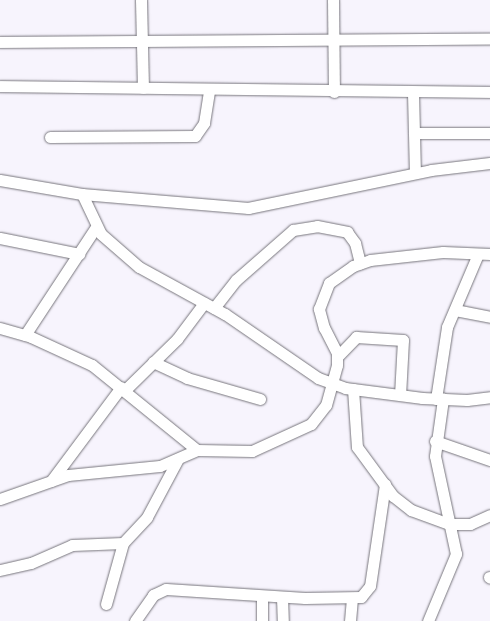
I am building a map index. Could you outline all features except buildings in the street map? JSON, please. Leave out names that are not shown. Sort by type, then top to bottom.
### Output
[{"type":"street","points":[[141,0],[143,88]]},
{"type":"street","points":[[333,0],[334,92]]},
{"type":"street","points":[[0,42],[490,39]]},
{"type":"street","points":[[0,86],[334,92],[490,92]]},
{"type":"street","points":[[50,137],[196,136],[204,123],[209,90]]},
{"type":"street","points":[[413,92],[415,173]]},
{"type":"street","points":[[414,133],[490,133]]},
{"type":"street","points":[[0,180],[82,194],[248,208],[415,173],[490,163]]},
{"type":"street","points":[[82,194],[96,227],[139,267],[214,308],[294,364],[334,384],[354,389],[439,399],[490,396]]},
{"type":"street","points":[[214,308],[232,284],[258,263],[277,241],[298,228],[317,226],[347,232],[355,243],[360,263]]},
{"type":"street","points":[[25,335],[96,227]]},
{"type":"street","points":[[0,238],[79,254]]},
{"type":"street","points":[[0,499],[81,472],[146,469],[178,459],[197,450],[252,451],[274,442],[320,416],[334,384],[337,356],[320,319],[321,300],[333,279],[360,263],[403,254],[490,254]]},
{"type":"street","points":[[428,621],[454,564],[455,544],[437,477],[435,441],[447,327],[478,254]]},
{"type":"street","points":[[51,481],[123,389],[177,339],[204,303]]},
{"type":"street","points":[[455,310],[490,317]]},
{"type":"street","points":[[0,328],[25,335],[75,356],[123,389],[197,450]]},
{"type":"street","points":[[337,356],[356,337],[403,340],[400,395]]},
{"type":"street","points":[[153,362],[187,378],[260,399]]},
{"type":"street","points":[[354,389],[357,448],[402,504],[449,524],[470,524],[490,515]]},
{"type":"street","points":[[435,441],[490,460]]},
{"type":"street","points":[[106,604],[123,543],[147,517],[178,459]]},
{"type":"street","points":[[135,621],[153,596],[166,589],[282,597],[352,598],[367,593],[370,586],[385,484]]},
{"type":"street","points":[[0,570],[31,563],[72,545],[123,543]]},
{"type":"street","points":[[262,596],[262,621]]},
{"type":"street","points":[[282,597],[283,621]]},
{"type":"street","points":[[350,621],[352,598]]}]
